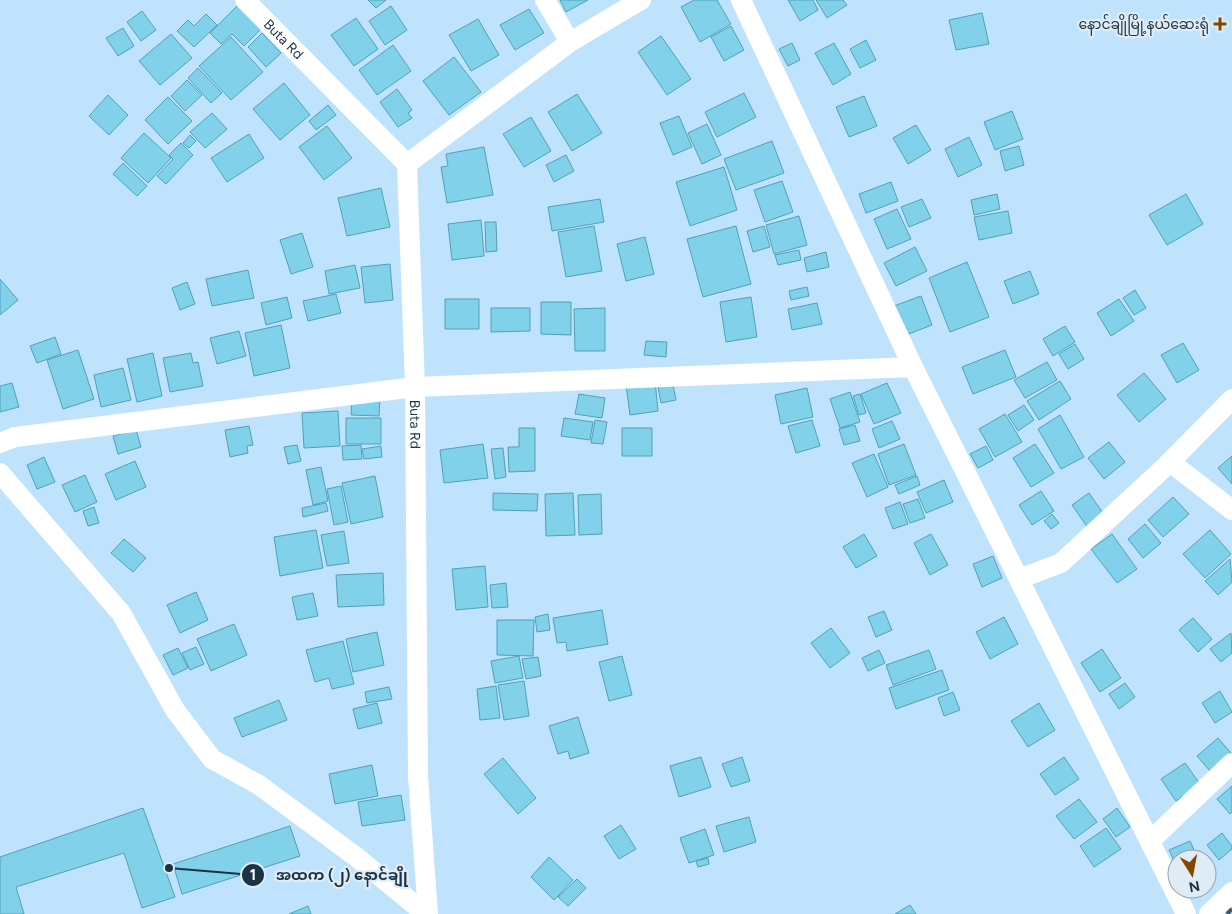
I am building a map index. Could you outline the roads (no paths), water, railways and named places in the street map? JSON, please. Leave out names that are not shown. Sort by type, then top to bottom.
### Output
[{"type":"street","name":"Buta Rd","points":[[245,0],[406,164],[415,387],[418,776],[427,914]]},
{"type":"street","points":[[545,0],[570,42]]},
{"type":"street","points":[[406,164],[570,42],[641,0]]},
{"type":"street","points":[[741,0],[913,367],[1186,914]]},
{"type":"street","points":[[0,443],[15,437],[415,387],[913,367]]},
{"type":"street","points":[[1019,579],[1061,563],[1170,462],[1232,399]]},
{"type":"street","points":[[1170,462],[1232,510]]},
{"type":"street","points":[[0,473],[121,613],[175,710],[212,759],[259,785],[356,856],[427,914]]},
{"type":"street","points":[[1150,841],[1232,763]]},
{"type":"street","points":[[1208,914],[1232,892]]},
{"type":"railway","points":[[1227,914],[1232,909]]},
{"type":"place","name":"နောင်ချိုမြို့နယ်ဆေးရုံ","points":[[1220,24]]},
{"type":"place","name":"အထက (၂) နောင်ချို","points":[[169,868]]}]
